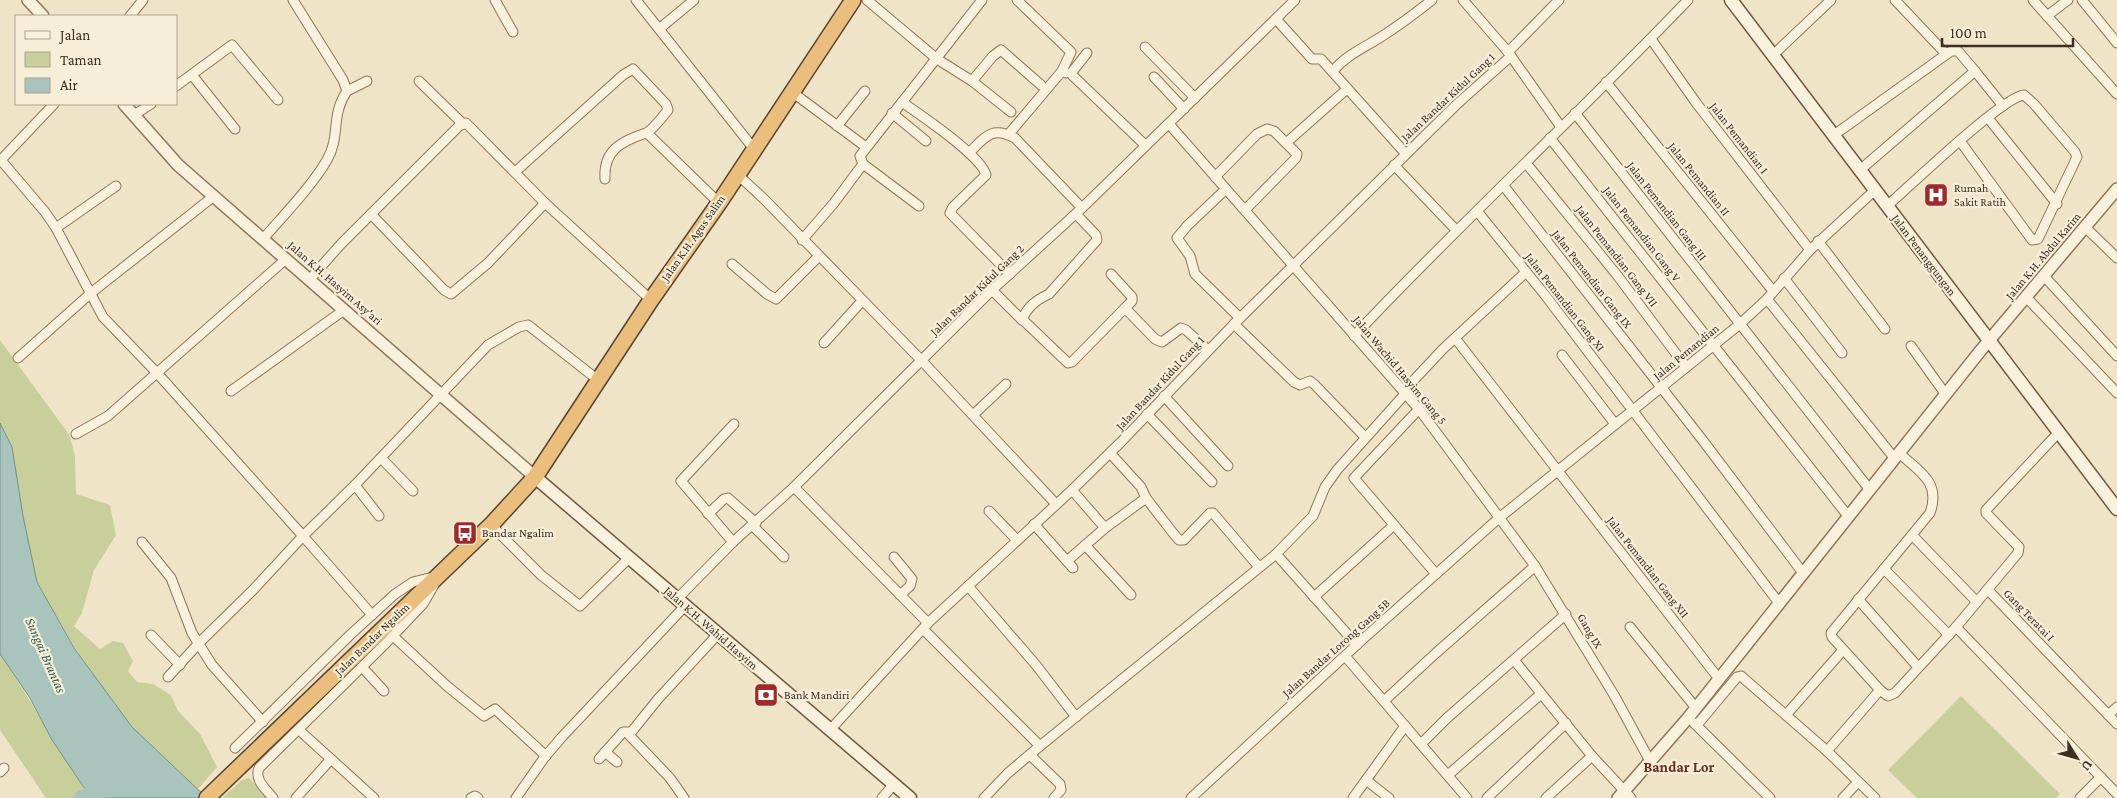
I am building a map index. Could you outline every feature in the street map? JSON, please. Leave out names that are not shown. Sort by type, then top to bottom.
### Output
[{"type":"highway","name":"Jalan K.H. Agus Salim","points":[[534,477],[853,0]]},
{"type":"highway","name":"Jalan Bandar Ngalim","points":[[207,798],[491,525],[534,477]]},
{"type":"main road","name":"Jalan Penanggungan","points":[[1731,0],[2117,508]]},
{"type":"main road","name":"Jalan K.H. Wahid Hasyim","points":[[534,477],[910,798]]},
{"type":"street","points":[[28,0],[42,15]]},
{"type":"street","points":[[131,15],[144,0]]},
{"type":"street","points":[[293,0],[343,80],[347,91]]},
{"type":"street","points":[[495,0],[513,32]]},
{"type":"street","points":[[636,0],[754,149]]},
{"type":"street","points":[[659,29],[694,0]]},
{"type":"street","points":[[867,0],[937,59],[972,81],[1011,112]]},
{"type":"street","points":[[919,206],[863,164],[860,158],[866,147],[982,0]]},
{"type":"street","points":[[1008,135],[1062,72],[1071,52],[1017,0]]},
{"type":"street","name":"Jalan Bandar Kidul Gang 2","points":[[516,798],[546,756],[733,542],[794,487],[992,290],[1079,211],[1295,0]]},
{"type":"street","points":[[1334,71],[1349,55],[1386,34],[1432,0]]},
{"type":"street","points":[[1464,0],[1510,54],[1561,127]]},
{"type":"street","name":"Jalan Bandar Kidul Gang 1","points":[[830,730],[926,626],[1110,453],[1237,321],[1394,165],[1510,54],[1559,0]]},
{"type":"street","points":[[1354,336],[1456,230],[1526,163],[1688,0]]},
{"type":"street","points":[[1773,55],[1831,0]]},
{"type":"street","points":[[1895,0],[1946,54]]},
{"type":"street","points":[[2033,0],[2117,93]]},
{"type":"street","points":[[2047,16],[2068,0]]},
{"type":"street","points":[[2082,0],[2117,43]]},
{"type":"street","points":[[1276,19],[1312,59],[1321,59],[1334,71],[1347,89],[1406,154]]},
{"type":"street","name":"Jalan Pemandian I","points":[[1651,39],[1697,104],[1810,250]]},
{"type":"street","points":[[178,84],[232,45],[278,100]]},
{"type":"street","points":[[1145,47],[1195,98]]},
{"type":"street","points":[[972,81],[993,56],[1001,50],[1041,85]]},
{"type":"street","points":[[1834,135],[1946,54],[1956,50],[2003,106]]},
{"type":"street","points":[[1072,75],[1072,72],[1087,53]]},
{"type":"street","points":[[515,172],[631,70],[635,70],[668,108],[647,133],[633,136],[612,152],[606,161],[606,179]]},
{"type":"street","points":[[1860,170],[1975,71]]},
{"type":"street","points":[[1062,72],[1072,75],[1145,145]]},
{"type":"street","points":[[192,74],[235,129]]},
{"type":"street","points":[[1154,77],[1184,109]]},
{"type":"street","points":[[263,239],[297,200],[327,160],[336,140],[336,114],[340,101],[347,91],[367,81]]},
{"type":"street","points":[[419,81],[462,124],[466,123],[545,203],[651,300]]},
{"type":"street","name":"Jalan Pemandian II","points":[[1606,82],[1773,291]]},
{"type":"street","points":[[1286,143],[1347,89]]},
{"type":"street","points":[[837,126],[865,91]]},
{"type":"street","points":[[792,92],[866,147]]},
{"type":"street","points":[[1888,206],[1960,141],[2003,106],[2020,95],[2026,96],[2076,155],[2076,160],[2057,204],[2038,239],[2032,240],[1960,141]]},
{"type":"street","points":[[902,102],[969,153],[984,170],[986,174],[953,206],[950,213],[1010,274]]},
{"type":"street","points":[[53,105],[0,160],[45,212],[56,228],[103,317],[157,373],[372,615]]},
{"type":"street","name":"Jalan K.H. Hasyim Asy'ari","points":[[125,105],[178,165],[441,393],[534,477]]},
{"type":"street","points":[[134,115],[149,105]]},
{"type":"street","name":"Jalan Pemandian Gang III","points":[[1575,113],[1870,490]]},
{"type":"street","points":[[892,114],[926,141]]},
{"type":"street","points":[[1988,118],[2057,204]]},
{"type":"street","points":[[310,279],[371,214],[462,124]]},
{"type":"street","name":"Jalan Wachid Hasyim Gang 5","points":[[1169,124],[1406,394],[1500,518]]},
{"type":"street","points":[[1215,176],[1257,134],[1267,129],[1274,131],[1297,154],[1296,158],[1245,210]]},
{"type":"street","points":[[969,153],[993,133],[1003,132],[1008,135],[1022,145],[1079,211],[1096,235],[1097,240],[1049,294],[1038,299],[1028,308],[1022,319]]},
{"type":"street","points":[[647,133],[719,203]]},
{"type":"street","name":"Jalan Pemandian Gang V","points":[[1550,138],[1848,516]]},
{"type":"street","name":"Jalan Pemandian Gang VII","points":[[1526,163],[1617,275],[1686,367]]},
{"type":"street","points":[[802,240],[834,203],[863,164]]},
{"type":"street","points":[[1394,165],[1456,230]]},
{"type":"street","points":[[736,174],[764,199],[818,257],[922,361],[1056,504]]},
{"type":"street","name":"Jalan Pemandian Gang IX","points":[[1503,185],[1803,573]]},
{"type":"street","points":[[56,228],[116,186]]},
{"type":"street","points":[[1226,190],[1176,238],[1190,256],[1195,274],[1294,382],[1300,385],[1310,381],[1365,437]]},
{"type":"street","name":"Jalan Pemandian","points":[[1500,518],[1740,324],[1767,299],[1818,241],[1875,190]]},
{"type":"street","name":"Jalan K.H. Abdul Karim","points":[[1624,796],[1650,761],[1692,722],[1696,708],[1989,340],[2085,227],[2116,194]]},
{"type":"street","points":[[18,358],[91,293],[214,196]]},
{"type":"street","points":[[371,214],[444,290],[451,294],[488,263],[545,203]]},
{"type":"street","name":"Jalan Pemandian Gang XI","points":[[1477,210],[1779,603]]},
{"type":"street","points":[[2085,227],[2117,258]]},
{"type":"street","points":[[1818,241],[1885,329]]},
{"type":"street","points":[[732,264],[767,294],[776,299],[818,257]]},
{"type":"street","points":[[76,434],[108,416],[286,258]]},
{"type":"street","points":[[984,798],[1008,773],[1040,746],[1276,554],[1313,516],[1330,479],[1365,437],[1406,394],[1412,382],[1455,338],[1526,272]]},
{"type":"street","points":[[992,290],[1068,363],[1072,362],[1132,301],[1132,297],[1111,274]]},
{"type":"street","points":[[2044,276],[2117,356]]},
{"type":"street","points":[[1784,278],[1842,353]]},
{"type":"street","points":[[2026,297],[2117,393]]},
{"type":"street","points":[[1767,299],[1897,456],[1926,477],[1935,495],[1930,513],[1832,631],[1832,637],[1880,690],[1886,695],[1895,693],[1988,590]]},
{"type":"street","points":[[824,343],[862,301]]},
{"type":"street","points":[[1125,308],[1155,339],[1162,342],[1181,328],[1186,330],[1208,350]]},
{"type":"street","points":[[231,391],[344,310]]},
{"type":"street","points":[[168,677],[488,345],[524,325],[528,325],[598,380]]},
{"type":"street","name":"Jalan Pemandian Gang XII","points":[[1455,338],[1719,679]]},
{"type":"street","points":[[1911,346],[1946,395]]},
{"type":"street","points":[[1562,356],[1615,424]]},
{"type":"street","points":[[973,415],[1006,384]]},
{"type":"street","points":[[1164,396],[1228,466]]},
{"type":"street","points":[[1419,410],[1354,478],[1436,574]]},
{"type":"street","points":[[1147,414],[1212,482]]},
{"type":"street","points":[[733,542],[682,484],[682,479],[734,424]]},
{"type":"street","name":"Gang Teratai I","points":[[2059,432],[1986,510],[1986,513],[2016,544],[2019,550],[1988,590],[2117,724]]},
{"type":"street","points":[[1110,453],[1140,487],[1146,498],[1173,533],[1182,541],[1210,513],[1213,513],[1260,567]]},
{"type":"street","points":[[381,458],[413,491]]},
{"type":"street","points":[[355,485],[378,516]]},
{"type":"street","points":[[794,487],[900,595],[926,626],[1040,746]]},
{"type":"street","points":[[1072,490],[1105,528]]},
{"type":"street","points":[[708,514],[724,499],[728,498],[755,524],[784,557]]},
{"type":"street","points":[[1034,524],[1070,564],[1085,545],[1146,498]]},
{"type":"street","points":[[989,511],[1017,540]]},
{"type":"street","name":"Gang IX","points":[[1500,518],[1535,566],[1566,614],[1650,761]]},
{"type":"street","name":"Jalan Bandar Lorong Gang 5B","points":[[1191,798],[1357,645],[1500,518]]},
{"type":"street","points":[[491,525],[534,569],[561,593],[580,606],[629,558]]},
{"type":"street","points":[[1314,597],[1394,525]]},
{"type":"street","points":[[1912,536],[1977,602]]},
{"type":"street","points":[[142,542],[171,578],[184,615],[212,665],[263,722]]},
{"type":"street","points":[[1085,545],[1131,595]]},
{"type":"street","points":[[1276,554],[1357,645]]},
{"type":"street","points":[[894,557],[912,579],[910,586],[900,595]]},
{"type":"street","points":[[1384,701],[1535,566]]},
{"type":"street","points":[[1884,569],[1949,635]]},
{"type":"street","points":[[235,748],[372,615],[405,586],[438,576]]},
{"type":"street","points":[[273,798],[257,778],[259,768],[362,668],[423,604],[438,576]]},
{"type":"street","points":[[968,586],[1036,665],[1076,717]]},
{"type":"street","points":[[1858,599],[1918,666]]},
{"type":"street","points":[[1421,744],[1447,718],[1566,614]]},
{"type":"street","points":[[1630,627],[1696,708]]},
{"type":"street","points":[[1956,627],[2117,794]]},
{"type":"street","points":[[682,797],[670,778],[629,737],[630,732],[718,634]]},
{"type":"street","points":[[152,635],[180,665]]},
{"type":"street","points":[[393,636],[447,686],[484,716],[496,709],[546,756]]},
{"type":"street","points":[[1786,715],[1843,650]]},
{"type":"street","points":[[1345,656],[1468,798]]},
{"type":"street","points":[[1514,660],[1624,796]]},
{"type":"street","points":[[362,668],[384,691]]},
{"type":"street","points":[[1770,798],[1692,722],[1737,677],[1741,676],[1786,715],[1827,751],[1875,798]]},
{"type":"street","points":[[1827,751],[1880,690]]},
{"type":"street","points":[[1448,775],[1541,694]]},
{"type":"street","points":[[2108,715],[2117,707]]},
{"type":"street","points":[[1486,798],[1566,722]]},
{"type":"street","points":[[1353,798],[1405,726]]},
{"type":"street","points":[[299,730],[374,798]]},
{"type":"street","points":[[617,762],[602,756],[624,732],[630,732]]},
{"type":"street","points":[[1030,756],[1060,784],[1061,790],[1054,798]]},
{"type":"street","points":[[1546,798],[1592,756]]},
{"type":"street","points":[[296,798],[331,759]]},
{"type":"street","points":[[2080,798],[2101,777]]},
{"type":"street","points":[[1366,780],[1389,798]]},
{"type":"street","points":[[1843,798],[1858,782]]},
{"type":"street","points":[[882,798],[894,784]]},
{"type":"street","points":[[471,798],[474,796],[478,798]]},
{"type":"green space","points":[[0,340],[70,436],[75,457],[76,494],[110,505],[116,535],[94,570],[82,613],[74,626],[100,649],[113,641],[123,643],[133,661],[128,671],[137,682],[153,684],[171,695],[178,711],[200,734],[217,767],[198,789],[132,727],[111,700],[74,647],[37,582],[23,516],[12,447],[0,423]]},
{"type":"green space","points":[[0,654],[91,798],[46,798],[0,730]]},
{"type":"green space","points":[[1961,696],[2060,794],[2056,798],[1917,798],[1888,770]]},
{"type":"green space","points":[[249,778],[267,798],[222,798],[242,780]]},
{"type":"water","name":"Sungai Brantas","points":[[0,423],[12,447],[23,516],[37,582],[74,648],[132,727],[207,798],[91,798],[52,740],[30,698],[0,654]]},
{"type":"waterway","points":[[82,798],[109,787]]},
{"type":"place","name":"Rumah Sakit Ratih","points":[[1936,195]]},
{"type":"place","name":"Bandar Ngalim","points":[[465,533]]},
{"type":"place","name":"Bank Mandiri","points":[[766,695]]},
{"type":"district","name":"Bandar Lor","points":[[1679,767]]}]
